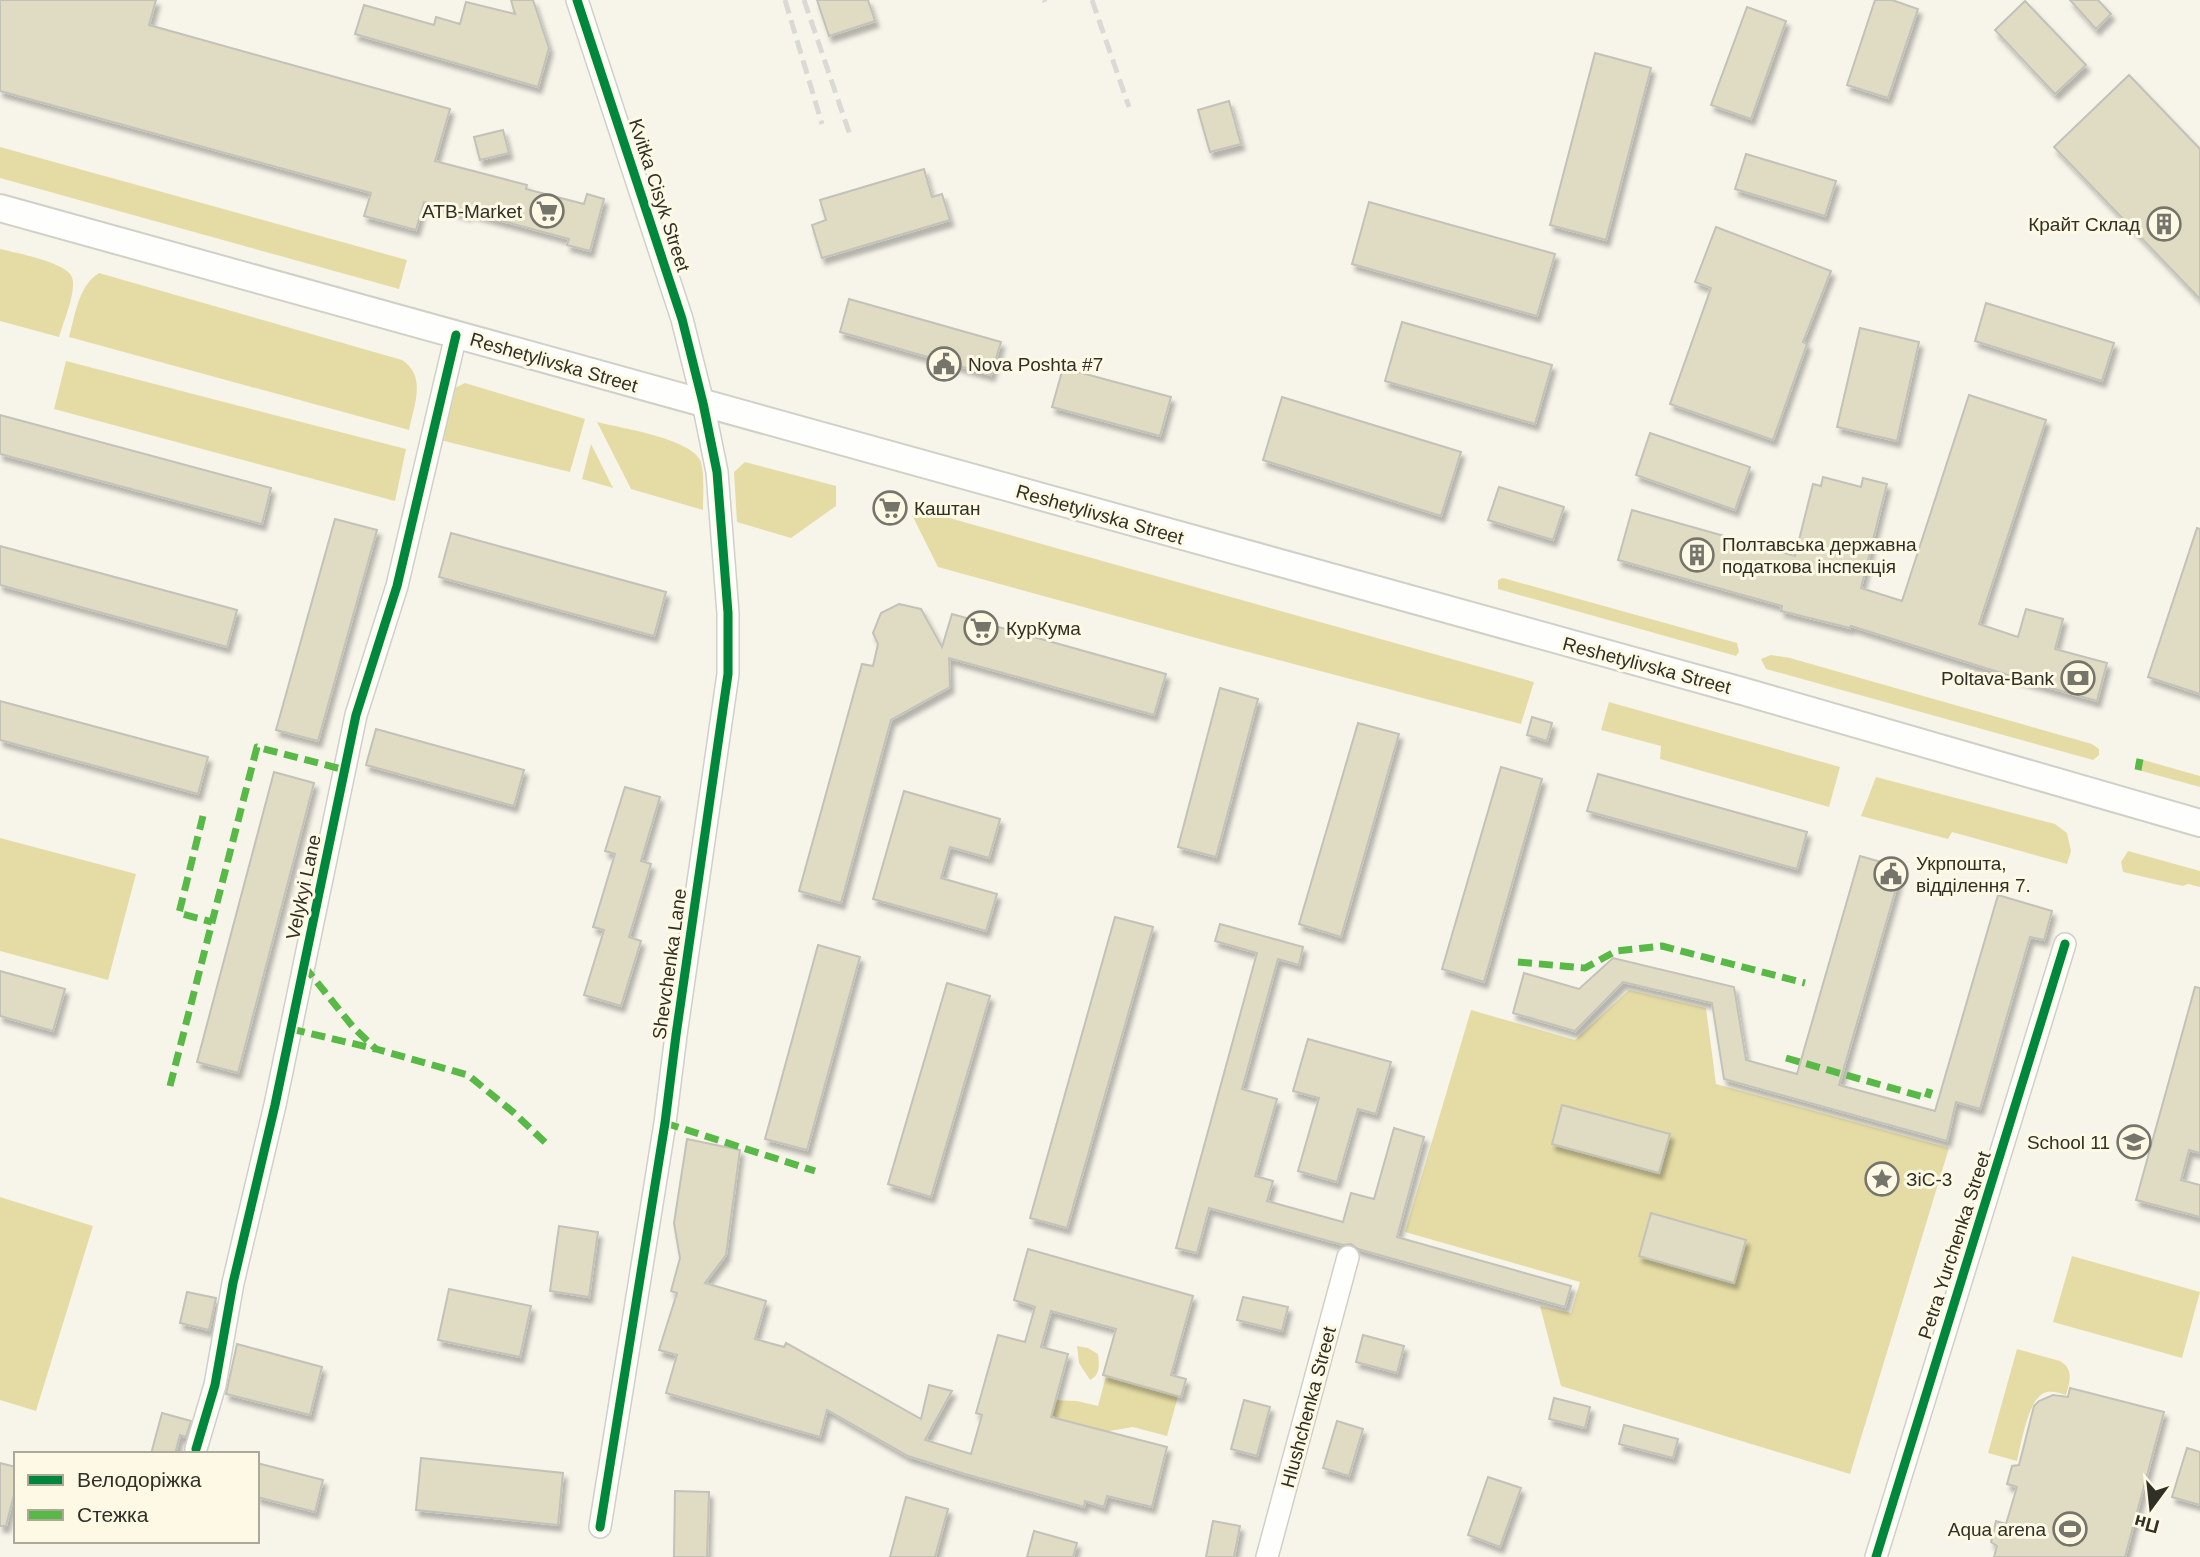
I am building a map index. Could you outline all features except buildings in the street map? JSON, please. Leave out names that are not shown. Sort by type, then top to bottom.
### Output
[{"type":"main road","name":"Reshetylivska Street","points":[[0,208],[1729,687],[2200,823]]},
{"type":"street","name":"Kvitka Cisyk Street","points":[[577,0],[682,319],[703,403]]},
{"type":"street","name":"Velykyi Lane","points":[[196,1449],[215,1385],[233,1283],[275,1105],[356,715],[397,586],[456,335]]},
{"type":"street","name":"Shevchenka Lane","points":[[600,1527],[663,1136],[728,674],[728,613],[717,472],[703,403]]},
{"type":"street","name":"Petra Yurchenka Street","points":[[1876,1557],[2065,944]]},
{"type":"street","name":"Hlushchenka Street","points":[[1267,1557],[1348,1257]]},
{"type":"shaded area","points":[[0,147],[407,260],[399,289],[0,178]]},
{"type":"shaded area","points":[[0,249],[51,263],[72,277],[71,298],[59,337],[0,321]]},
{"type":"shaded area","points":[[99,273],[402,360],[410,367],[417,383],[409,430],[69,337],[82,293]]},
{"type":"shaded area","points":[[66,361],[406,449],[395,501],[54,409]]},
{"type":"shaded area","points":[[465,383],[585,419],[570,472],[436,439],[453,389]]},
{"type":"shaded area","points":[[597,422],[669,440],[693,452],[700,460],[703,470],[703,510],[631,489]]},
{"type":"shaded area","points":[[591,444],[613,488],[582,479]]},
{"type":"shaded area","points":[[745,462],[836,486],[836,506],[791,538],[737,522],[734,472]]},
{"type":"shaded area","points":[[921,510],[1534,682],[1521,724],[938,567],[912,515]]},
{"type":"shaded area","points":[[1503,578],[1737,643],[1739,652],[1736,656],[1498,589],[1498,580]]},
{"type":"shaded area","points":[[1771,655],[1790,658],[2092,744],[2099,749],[2099,755],[2093,760],[1766,669],[1761,659]]},
{"type":"shaded area","points":[[1609,702],[1840,767],[1829,807],[1660,759],[1661,746],[1601,730]]},
{"type":"shaded area","points":[[2140,759],[2200,776],[2200,787],[2138,770],[2135,766]]},
{"type":"shaded area","points":[[1876,777],[2055,824],[2067,833],[2071,851],[2067,864],[1952,832],[1948,839],[1861,816]]},
{"type":"shaded area","points":[[0,838],[136,874],[108,980],[0,951]]},
{"type":"shaded area","points":[[2128,851],[2200,871],[2200,887],[2188,884],[2183,886],[2123,872],[2121,862]]},
{"type":"shaded area","points":[[1629,990],[1706,1008],[1716,1084],[1949,1148],[1850,1474],[1561,1386],[1540,1306],[1571,1313],[1580,1282],[1405,1232],[1471,1010],[1575,1040]]},
{"type":"shaded area","points":[[0,1197],[93,1226],[36,1411],[0,1400]]},
{"type":"shaded area","points":[[2072,1256],[2200,1292],[2182,1358],[2053,1322]]},
{"type":"shaded area","points":[[1077,1346],[1098,1354],[1098,1372],[1090,1380],[1079,1363]]},
{"type":"shaded area","points":[[2017,1349],[2060,1361],[2070,1376],[2066,1395],[2047,1392],[2038,1397],[2026,1424],[2017,1461],[1988,1453]]},
{"type":"shaded area","points":[[1106,1376],[1178,1396],[1167,1436],[1133,1427],[1098,1433],[1045,1415],[1050,1400],[1077,1401],[1098,1406]]},
{"type":"railway","points":[[785,0],[822,124]]},
{"type":"railway","points":[[804,0],[850,135]]},
{"type":"railway","points":[[1092,0],[1129,107]]},
{"type":"marked path","points":[[170,1086],[257,747],[345,770]]},
{"type":"marked path","points":[[2138,770],[2140,759]]},
{"type":"marked path","points":[[203,816],[179,913],[212,922]]},
{"type":"marked path","points":[[1518,962],[1585,968],[1616,951],[1662,946],[1805,983]]},
{"type":"marked path","points":[[304,966],[353,1027],[376,1049],[468,1075],[548,1145]]},
{"type":"marked path","points":[[291,1029],[376,1049]]},
{"type":"marked path","points":[[1786,1058],[1927,1098],[1930,1089]]},
{"type":"marked path","points":[[665,1123],[815,1171]]},
{"type":"cycle path","points":[[577,0],[682,319],[703,403],[717,472],[728,613],[728,674],[665,1123],[600,1527]]},
{"type":"cycle path","points":[[196,1449],[215,1385],[233,1283],[275,1105],[356,715],[397,586],[456,335]]},
{"type":"cycle path","points":[[1876,1557],[2065,944]]},
{"type":"place","name":"ATB-Market","points":[[547,211]]},
{"type":"place","name":"Крайт Склад","points":[[2164,224]]},
{"type":"place","name":"Nova Poshta #7","points":[[944,364]]},
{"type":"place","name":"Каштан","points":[[890,508]]},
{"type":"place","name":"Полтавська державна податкова інспекція","points":[[1697,555]]},
{"type":"place","name":"КурКума","points":[[981,628]]},
{"type":"place","name":"Poltava-Bank","points":[[2078,678]]},
{"type":"place","name":"Укрпошта, відділення 7.","points":[[1891,874]]},
{"type":"place","name":"School 11","points":[[2134,1142]]},
{"type":"place","name":"ЗіС-3","points":[[1882,1179]]},
{"type":"place","name":"Aqua arena","points":[[2070,1529]]}]
